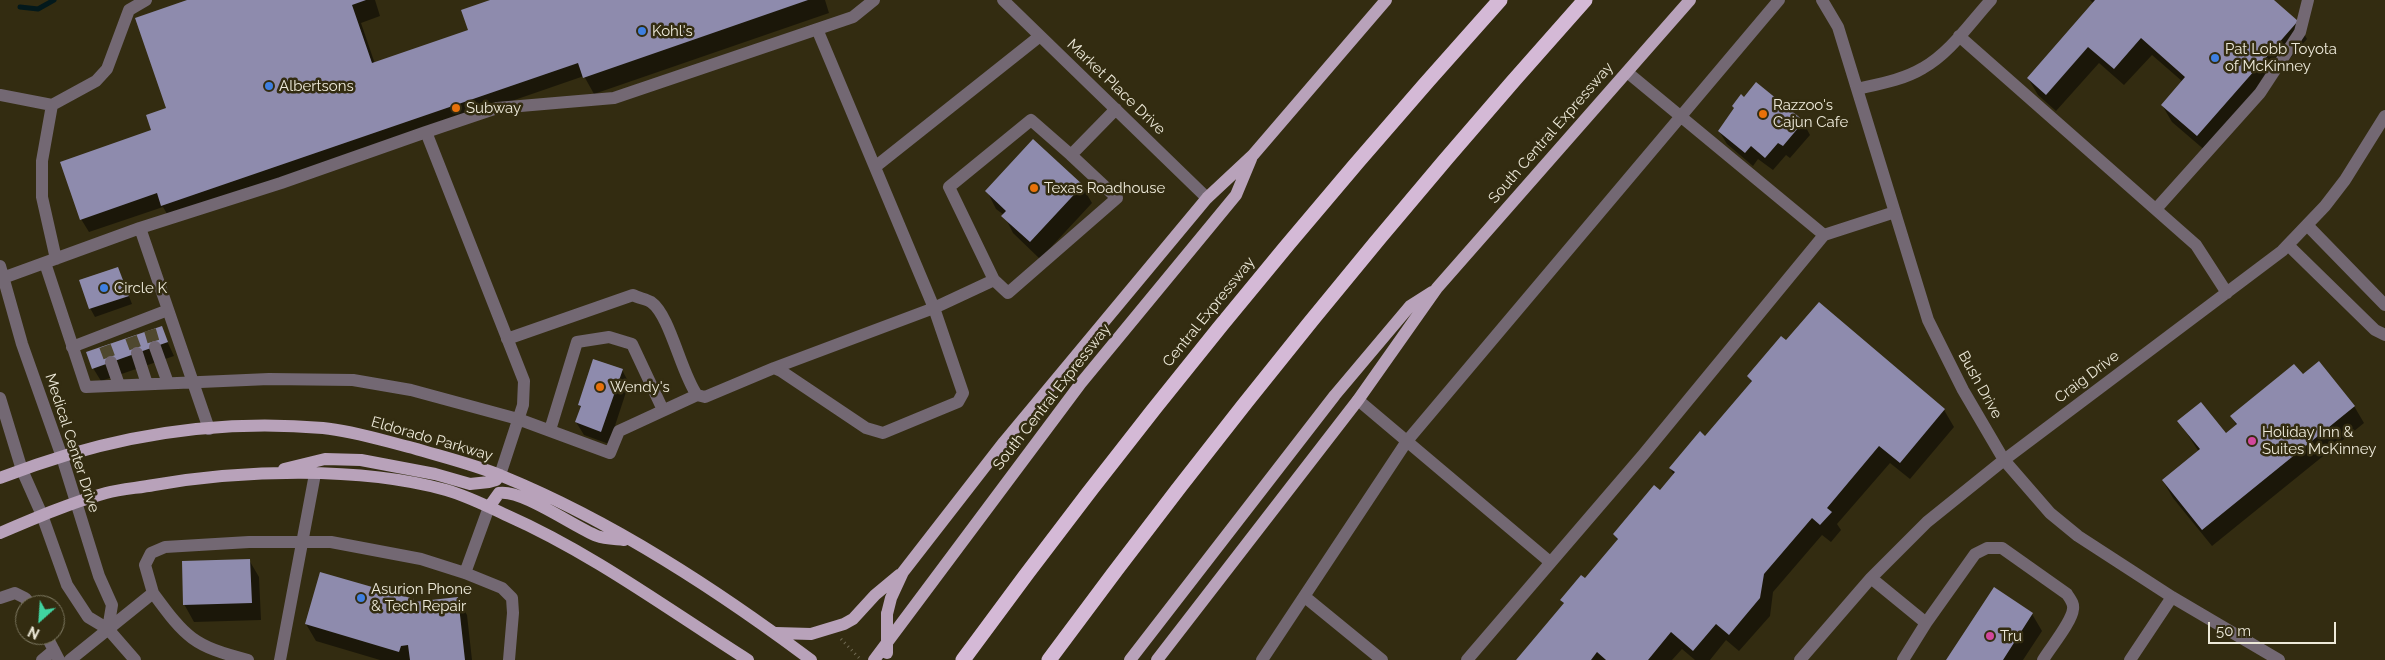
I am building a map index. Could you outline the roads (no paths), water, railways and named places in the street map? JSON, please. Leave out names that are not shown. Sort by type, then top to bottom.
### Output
[{"type":"highway","name":"Central Expressway","points":[[963,660],[1074,511],[1249,290],[1353,166],[1500,0]]},
{"type":"highway","points":[[1049,660],[1158,515],[1267,377],[1524,68],[1585,0]]},
{"type":"main road","name":"South Central Expressway","points":[[903,572],[1004,442],[1207,198],[1253,155],[1386,0]]},
{"type":"main road","name":"South Central Expressway","points":[[1157,660],[1358,400],[1437,288],[1690,0]]},
{"type":"main road","name":"South Central Expressway","points":[[874,660],[1081,383],[1236,195],[1253,155]]},
{"type":"main road","name":"South Central Expressway","points":[[1130,660],[1335,395],[1410,306],[1437,288]]},
{"type":"main road","name":"Eldorado Parkway","points":[[0,478],[112,442],[209,428],[238,426],[325,428],[386,441],[500,475],[583,513],[633,541],[776,633],[811,660]]},
{"type":"main road","points":[[262,474],[325,459],[361,460],[435,474],[470,484],[496,480],[500,475]]},
{"type":"main road","points":[[0,533],[42,515],[108,493],[180,480],[262,474],[315,474],[394,480],[447,490],[488,507],[571,547],[748,660]]},
{"type":"main road","points":[[488,507],[498,493],[510,494],[565,518],[598,536],[633,541]]},
{"type":"main road","points":[[888,658],[887,614],[891,598],[903,572]]},
{"type":"main road","points":[[776,633],[811,634],[844,624],[853,619],[875,595],[903,572]]},
{"type":"street","points":[[0,95],[52,105],[96,81],[107,69],[129,10],[146,0]]},
{"type":"street","points":[[1,274],[50,261],[140,228],[281,183],[498,108],[614,98],[852,17],[874,0]]},
{"type":"street","name":"Market Place Drive","points":[[1003,0],[1207,198]]},
{"type":"street","points":[[1262,660],[1407,441],[1779,0]]},
{"type":"street","name":"Bush Drive","points":[[1822,0],[1838,27],[1928,320],[1963,390],[2004,460],[2050,513],[2078,536],[2271,658]]},
{"type":"street","points":[[1857,89],[1908,75],[1924,68],[1948,48],[1991,0]]},
{"type":"street","points":[[2156,210],[2260,93],[2300,32],[2308,0]]},
{"type":"street","points":[[774,368],[866,428],[882,433],[958,402],[963,393],[934,308],[817,29]]},
{"type":"street","points":[[875,167],[1040,36]]},
{"type":"street","points":[[1959,36],[2196,245],[2227,293]]},
{"type":"street","points":[[1627,72],[1824,235]]},
{"type":"street","points":[[52,105],[42,161],[42,197],[50,261],[72,347],[86,387],[269,379],[353,380],[411,390],[518,419],[610,453],[619,431],[698,395]]},
{"type":"street","points":[[1072,155],[1116,109]]},
{"type":"street","name":"Craig Drive","points":[[1800,660],[1871,578],[1927,522],[2004,460],[2288,245],[2308,225],[2345,180],[2385,116]]},
{"type":"street","points":[[1031,120],[1072,155],[1117,198],[1008,293],[994,280],[949,186],[1031,120]]},
{"type":"street","points":[[426,132],[524,381],[523,405],[500,475]]},
{"type":"street","points":[[1467,660],[1643,455],[1824,235],[1895,212]]},
{"type":"street","points":[[2308,225],[2385,304]]},
{"type":"street","points":[[140,228],[209,428]]},
{"type":"street","points":[[2288,245],[2375,330],[2385,335]]},
{"type":"street","name":"Medical Center Drive","points":[[1,274],[22,344],[62,457],[99,576],[112,605],[108,629]]},
{"type":"street","points":[[507,340],[615,300],[632,296],[650,302],[660,311],[689,384],[698,395],[705,397],[774,368],[934,308],[994,280]]},
{"type":"street","points":[[72,347],[103,341],[148,325],[168,310]]},
{"type":"street","points":[[550,430],[577,342],[609,337],[632,344],[663,410]]},
{"type":"street","points":[[156,347],[168,383]]},
{"type":"street","points":[[137,353],[147,384]]},
{"type":"street","points":[[111,362],[119,385]]},
{"type":"street","points":[[0,398],[22,470],[42,515],[68,585],[88,617],[108,629],[135,660]]},
{"type":"street","points":[[1358,400],[1550,562]]},
{"type":"street","points":[[280,660],[315,474]]},
{"type":"street","points":[[465,573],[488,507]]},
{"type":"street","points":[[248,660],[203,646],[188,637],[177,626],[153,593],[146,565],[151,553],[165,548],[248,542],[331,542],[421,559],[465,573],[502,588],[512,598],[513,613],[509,660]]},
{"type":"street","points":[[1903,660],[1926,623],[1976,554],[1987,548],[2002,548],[2067,594],[2073,602],[2070,618],[2043,660]]},
{"type":"street","points":[[1871,578],[1926,623]]},
{"type":"street","points":[[0,598],[15,593],[19,595]]},
{"type":"street","points":[[70,660],[153,593]]},
{"type":"street","points":[[1305,597],[1382,660]]},
{"type":"street","points":[[2130,660],[2172,597]]},
{"type":"street","points":[[42,660],[57,655]]},
{"type":"waterway","points":[[20,7],[38,9],[54,0]]},
{"type":"tunnel","points":[[150,330],[155,347]]},
{"type":"tunnel","points":[[131,337],[137,353]]},
{"type":"tunnel","points":[[105,346],[111,362]]},
{"type":"place","name":"Kohl's","points":[[642,31]]},
{"type":"place","name":"Pat Lobb Toyota of McKinney","points":[[2215,58]]},
{"type":"place","name":"Albertsons","points":[[269,86]]},
{"type":"place","name":"Subway","points":[[456,108]]},
{"type":"place","name":"Razzoo's Cajun Cafe","points":[[1763,114]]},
{"type":"place","name":"Texas Roadhouse","points":[[1034,188]]},
{"type":"place","name":"Circle K","points":[[104,288]]},
{"type":"place","name":"Wendy's","points":[[600,387]]},
{"type":"place","name":"Holiday Inn & Suites McKinney","points":[[2252,441]]},
{"type":"place","name":"Asurion Phone & Tech Repair","points":[[361,598]]},
{"type":"place","name":"Tru","points":[[1990,636]]}]
